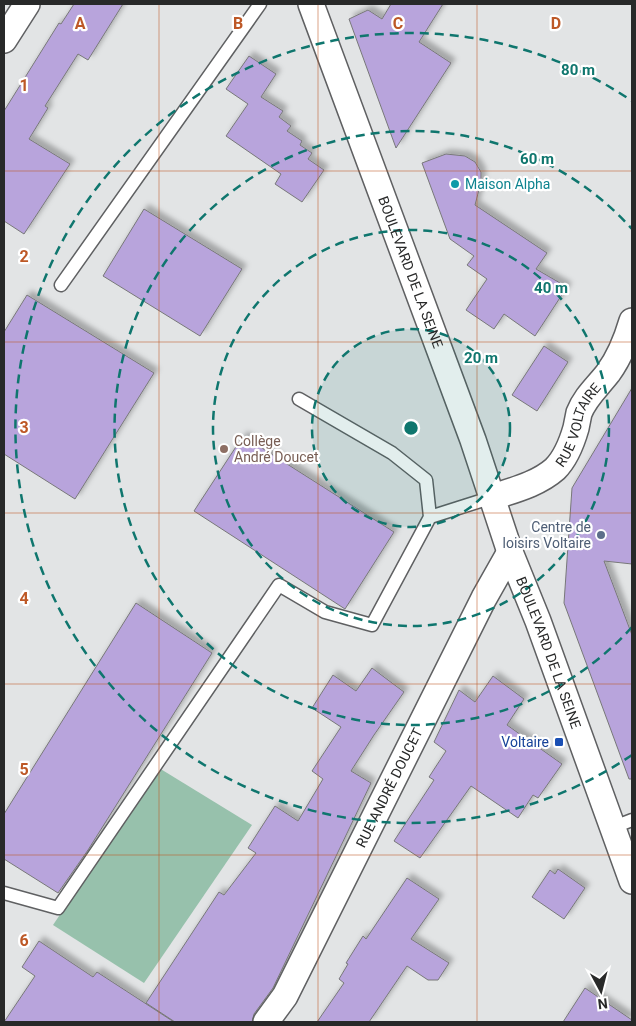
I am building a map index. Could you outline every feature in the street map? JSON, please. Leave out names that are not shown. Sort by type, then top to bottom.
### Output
[{"type":"street","points":[[4,40],[27,4]]},
{"type":"street","name":"BOULEVARD DE LA SEINE","points":[[311,4],[470,431],[510,552],[623,824],[632,880]]},
{"type":"street","name":"RUE VOLTAIRE","points":[[493,497],[541,480],[557,467],[567,452],[576,428],[579,412],[616,360],[632,321]]},
{"type":"street","name":"RUE ANDRÉ DOUCET","points":[[266,1022],[285,996],[484,598],[510,552]]},
{"type":"lane","points":[[61,285],[260,4]]},
{"type":"lane","points":[[4,893],[58,908],[279,584],[325,612],[372,625],[430,517],[426,480],[392,453],[299,399]]},
{"type":"lane","points":[[430,517],[493,497]]},
{"type":"green space","points":[[159,768],[252,825],[144,983],[53,925]]},
{"type":"building","points":[[74,4],[123,4],[88,60],[78,54],[45,106],[48,108],[29,139],[70,164],[24,234],[4,221],[4,111],[59,23],[61,24]]},
{"type":"building","points":[[391,4],[443,4],[419,42],[451,63],[396,148],[349,19],[368,10],[382,19]]},
{"type":"building","points":[[249,56],[276,74],[261,97],[283,111],[279,117],[291,126],[287,131],[302,141],[300,145],[312,153],[308,159],[324,170],[302,202],[275,184],[281,174],[226,136],[248,104],[226,89]]},
{"type":"building","points":[[446,154],[465,156],[475,162],[481,172],[481,179],[475,205],[547,253],[536,269],[567,287],[535,336],[504,314],[494,329],[466,310],[487,279],[467,265],[474,256],[450,239],[422,163]]},
{"type":"building","points":[[144,209],[242,269],[200,336],[103,276]]},
{"type":"building","points":[[27,295],[154,373],[75,499],[4,454],[4,332]]},
{"type":"building","points":[[544,346],[568,362],[537,411],[512,395]]},
{"type":"building","points":[[632,388],[632,564],[604,561],[632,635],[632,779],[629,779],[564,603],[572,488]]},
{"type":"building","points":[[243,436],[394,532],[345,609],[194,511]]},
{"type":"building","points":[[136,603],[212,653],[88,850],[58,893],[4,859],[4,814]]},
{"type":"building","points":[[372,668],[404,692],[351,771],[371,783],[273,988],[254,1014],[252,1022],[175,1022],[146,1003],[219,892],[224,895],[256,853],[248,848],[275,806],[298,821],[323,779],[312,771],[341,727],[312,708],[333,675],[356,691]]},
{"type":"building","points":[[493,676],[524,699],[507,725],[562,764],[538,798],[533,795],[518,818],[471,786],[420,858],[394,841],[434,780],[429,777],[446,751],[434,742],[459,690],[475,702]]},
{"type":"building","points":[[558,869],[585,888],[564,919],[532,897],[550,870],[555,874]]},
{"type":"building","points":[[407,878],[439,899],[411,939],[449,963],[438,980],[428,980],[407,966],[369,1022],[317,1022],[344,983],[339,979],[348,964],[346,963],[363,936],[366,939]]},
{"type":"building","points":[[39,941],[93,977],[97,972],[174,1022],[4,1022],[35,976],[22,967]]},
{"type":"building","points":[[585,988],[632,1020],[632,1022],[563,1022]]},
{"type":"place","name":"Maison Alpha","points":[[455,184]]},
{"type":"place","name":"Collège André Doucet","points":[[224,449]]},
{"type":"place","name":"Centre de loisirs Voltaire","points":[[601,535]]},
{"type":"place","name":"Voltaire","points":[[559,742]]}]
